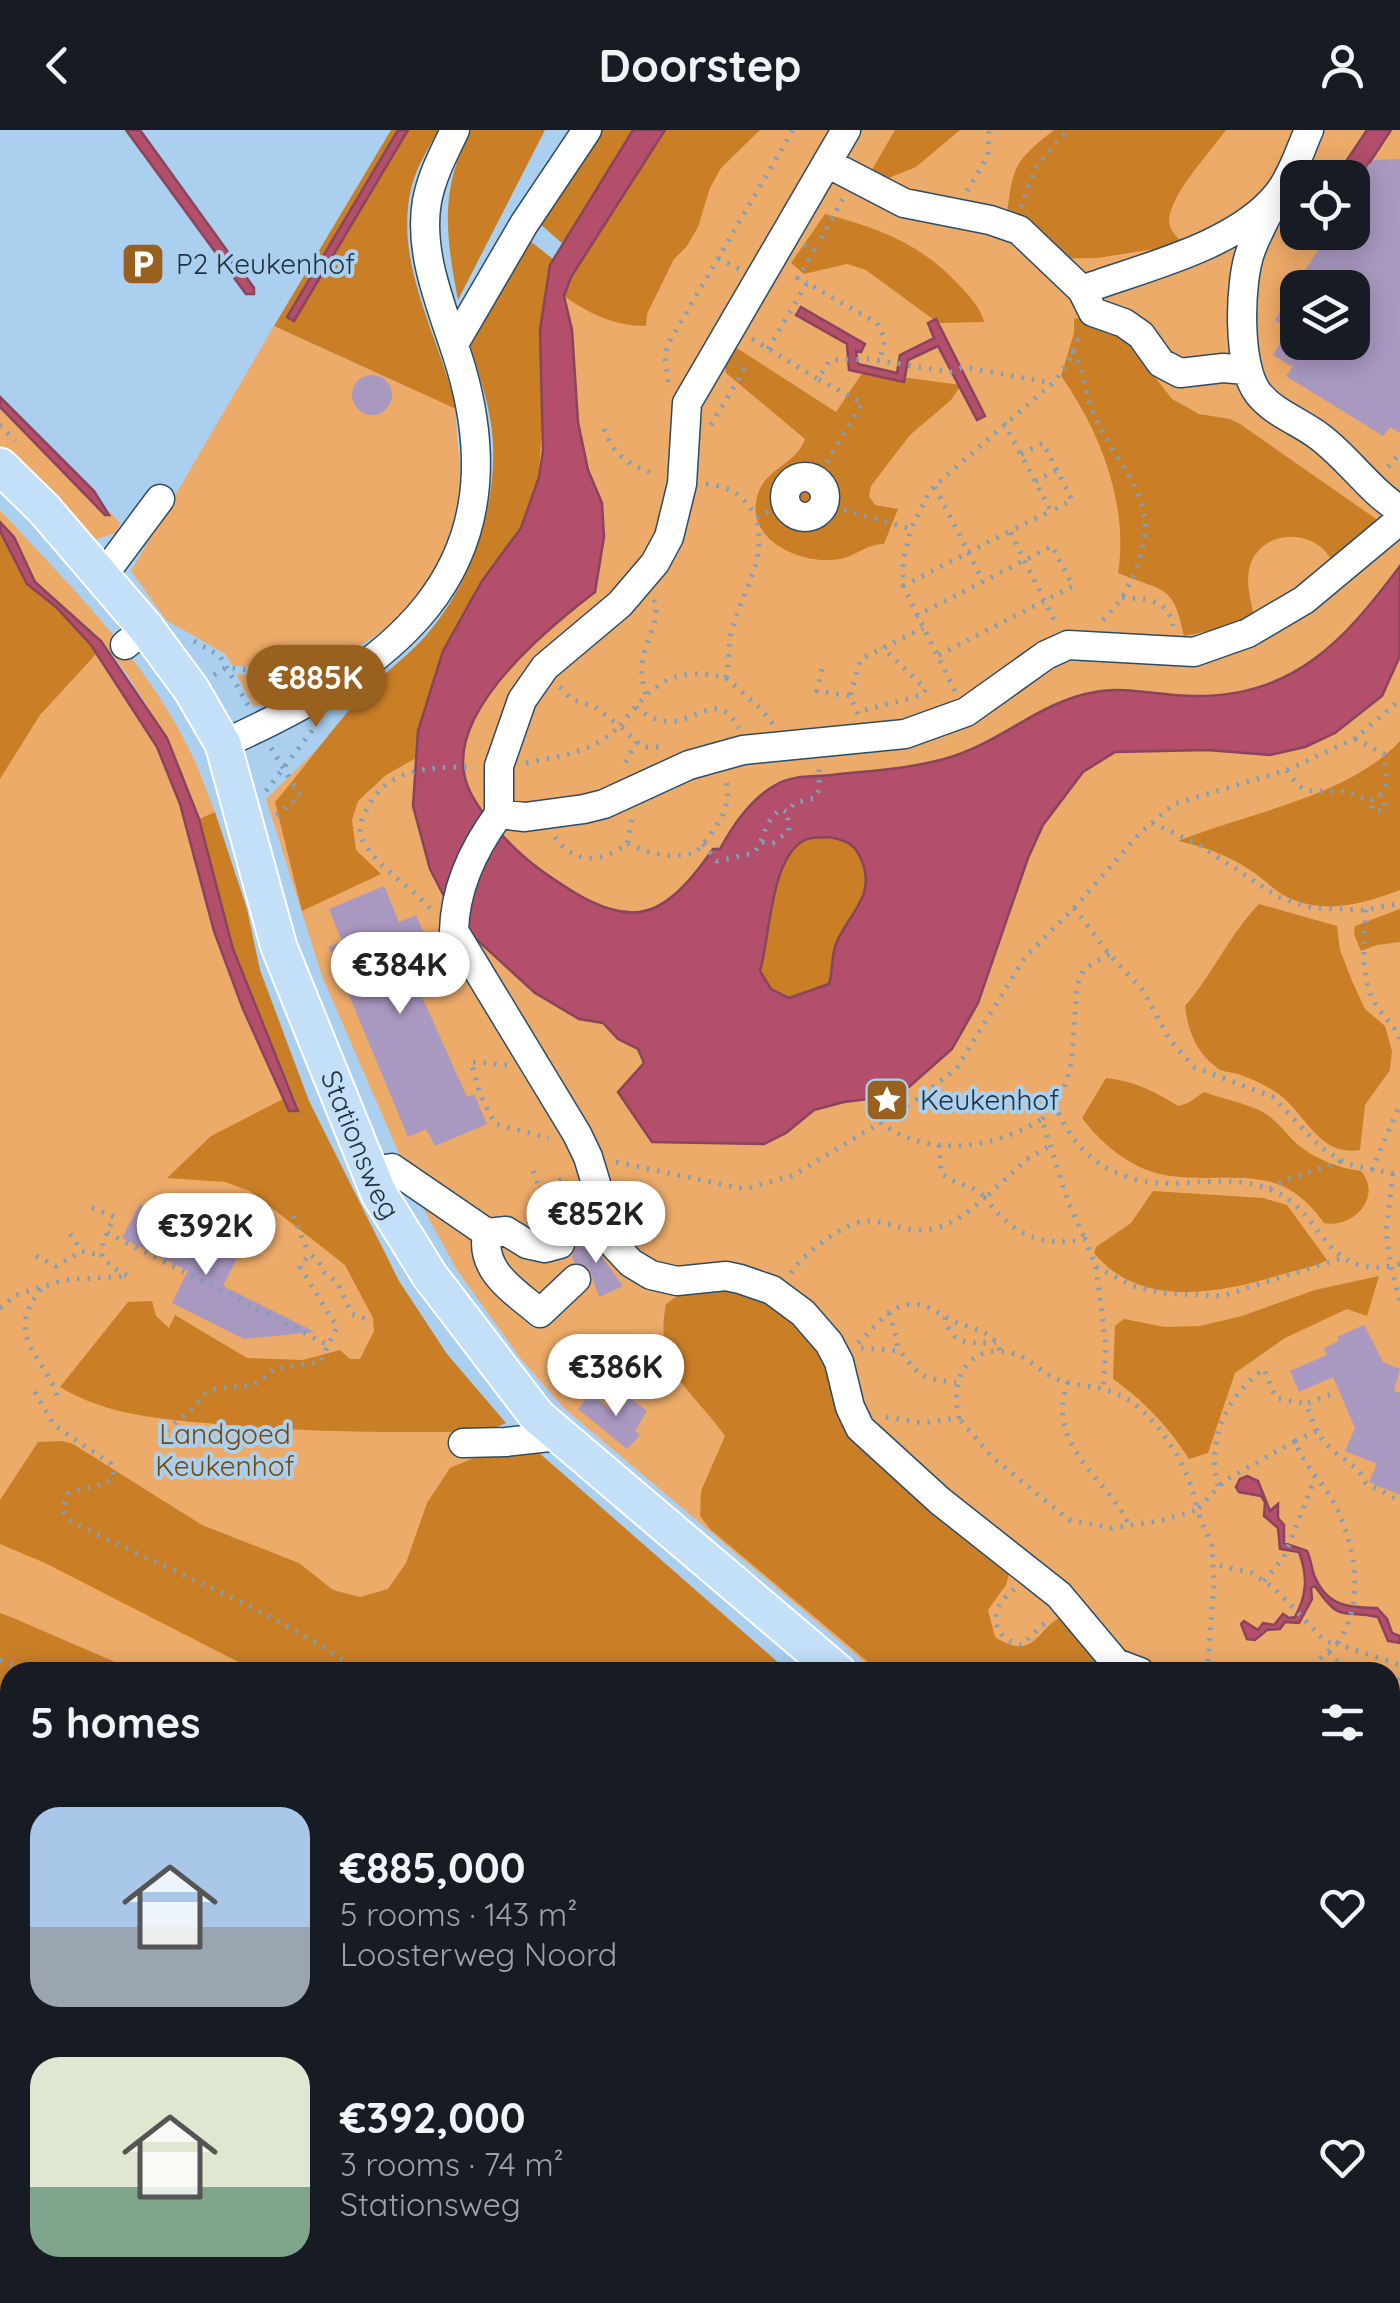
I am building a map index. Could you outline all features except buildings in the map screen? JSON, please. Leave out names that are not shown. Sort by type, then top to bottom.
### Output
[{"type":"main road","name":"Stationsweg","points":[[0,466],[44,509],[102,577],[135,636],[191,690],[223,744],[278,948],[380,1194],[430,1276],[537,1416],[826,1662]]},
{"type":"street","points":[[223,744],[320,694],[377,658],[419,620],[448,577],[464,536],[474,495],[477,451],[468,392],[438,297],[426,230],[426,203],[455,130]]},
{"type":"street","points":[[454,344],[524,224],[586,130]]},
{"type":"street","points":[[846,130],[688,403],[682,484],[669,537],[642,580],[598,624],[543,669],[522,700],[499,766],[498,816],[468,866],[454,925],[585,1150],[614,1246],[650,1275],[677,1280],[740,1278],[778,1294],[803,1313],[839,1362],[860,1428],[940,1501],[1059,1595],[1114,1662]]},
{"type":"street","points":[[1309,130],[1250,252],[1245,288],[1246,370],[1258,392],[1273,406],[1320,437],[1400,510]]},
{"type":"street","points":[[827,163],[904,203],[990,220],[1019,230],[1082,290],[1093,312],[1140,334],[1162,363],[1180,373],[1223,368],[1246,370]]},
{"type":"street","points":[[1082,290],[1155,267],[1210,243],[1250,218],[1278,194]]},
{"type":"street","points":[[102,577],[160,499]]},
{"type":"street","points":[[498,816],[549,815],[604,804],[690,765],[855,725],[905,734],[966,712],[1046,654],[1068,645],[1194,652],[1248,633],[1304,600],[1400,520]]},
{"type":"street","points":[[370,1170],[392,1168],[487,1233],[506,1231],[527,1244],[546,1248],[560,1244]]},
{"type":"street","points":[[487,1233],[487,1264],[540,1313],[576,1278]]},
{"type":"street","points":[[463,1443],[558,1436]]},
{"type":"path","points":[[688,403],[668,382],[667,346],[793,130]]},
{"type":"path","points":[[948,212],[969,190],[988,155],[990,130]]},
{"type":"path","points":[[1019,230],[1023,194],[1035,168],[1068,130]]},
{"type":"path","points":[[821,238],[856,178]]},
{"type":"path","points":[[768,348],[806,283],[878,323],[885,339],[880,361]]},
{"type":"path","points":[[966,712],[903,586],[903,560],[911,529],[930,490],[1052,384],[1074,351],[1080,332],[1082,290]]},
{"type":"path","points":[[732,327],[862,403],[820,492],[911,529]]},
{"type":"path","points":[[1010,531],[1068,645],[1106,618],[1128,590],[1144,549],[1146,509],[1127,467],[1095,416],[1074,351]]},
{"type":"path","points":[[818,379],[830,360],[859,359],[950,372],[962,366],[1052,384]]},
{"type":"path","points":[[1004,423],[1051,511]]},
{"type":"path","points":[[903,586],[1072,500],[1044,442],[1020,454]]},
{"type":"path","points":[[1036,481],[1057,470]]},
{"type":"path","points":[[935,486],[983,580]]},
{"type":"path","points":[[726,678],[731,632],[761,546],[756,517]]},
{"type":"path","points":[[916,616],[1052,546],[1073,586],[938,656]]},
{"type":"path","points":[[642,580],[657,610],[640,662],[646,695]]},
{"type":"path","points":[[882,647],[926,689],[922,695],[855,725],[850,696],[861,660],[882,647],[922,628]]},
{"type":"path","points":[[227,667],[272,674],[311,670]]},
{"type":"path","points":[[543,669],[565,695],[602,711],[642,746],[670,746]]},
{"type":"path","points":[[822,669],[818,691],[850,696]]},
{"type":"path","points":[[454,925],[378,861],[360,833],[368,806],[390,781],[434,766],[499,766],[586,750],[605,742],[646,695],[672,677],[689,673],[726,678],[760,708],[781,734],[782,744]]},
{"type":"path","points":[[540,1072],[471,1062],[494,1124],[744,1189],[792,1176],[911,1104],[957,1068],[1024,957],[1074,908],[1139,834],[1174,804],[1287,770],[1354,739],[1398,704]]},
{"type":"path","points":[[627,843],[669,856],[695,852],[728,803],[736,722],[723,712],[702,709],[672,722],[647,716],[636,707]]},
{"type":"path","points":[[243,817],[276,781],[323,715]]},
{"type":"path","points":[[1287,770],[1296,786],[1310,792],[1341,790],[1370,801],[1380,796],[1387,782],[1384,754],[1354,739]]},
{"type":"path","points":[[549,815],[550,827],[560,845],[586,859],[616,852],[627,843],[632,819],[622,767],[637,742]]},
{"type":"path","points":[[787,812],[795,803],[815,798],[820,774]]},
{"type":"path","points":[[1370,801],[1372,810],[1382,812],[1386,803],[1380,796]]},
{"type":"path","points":[[702,844],[717,861],[754,853],[770,818],[781,809],[787,812],[787,834],[772,843],[762,842]]},
{"type":"path","points":[[1152,823],[1201,846],[1278,897],[1314,908],[1366,910],[1400,904]]},
{"type":"path","points":[[1074,908],[1142,989],[1162,1028],[1181,1056],[1194,1067],[1273,1097],[1319,1146],[1342,1161],[1396,1174],[1386,1232],[1400,1302]]},
{"type":"path","points":[[1366,910],[1363,953],[1369,992],[1400,1040]]},
{"type":"path","points":[[880,1122],[894,1133],[939,1146],[988,1142],[1016,1134],[1042,1119],[1055,1105],[1067,1081],[1077,985],[1084,969],[1109,954]]},
{"type":"path","points":[[1372,1170],[1400,1104]]},
{"type":"path","points":[[1055,1105],[1065,1130],[1096,1164],[1116,1172],[1179,1184],[1238,1180],[1270,1190],[1288,1198],[1342,1258],[1368,1267],[1400,1264]]},
{"type":"path","points":[[1042,1119],[1067,1199],[1096,1267],[1106,1347],[1104,1388]]},
{"type":"path","points":[[778,1294],[804,1257],[851,1226],[870,1221],[906,1231],[949,1224],[1050,1144]]},
{"type":"path","points":[[939,1146],[942,1173],[950,1180],[977,1187],[1004,1222],[1041,1240],[1065,1243],[1085,1239]]},
{"type":"path","points":[[1270,1190],[1280,1182],[1314,1174],[1342,1161]]},
{"type":"path","points":[[533,1170],[546,1206]]},
{"type":"path","points":[[88,1206],[114,1217],[102,1256]]},
{"type":"path","points":[[293,1216],[308,1254],[337,1282],[352,1314],[369,1320]]},
{"type":"path","points":[[107,1233],[328,1345]]},
{"type":"path","points":[[0,1308],[16,1296],[64,1280],[128,1276],[112,1268],[102,1256],[82,1251],[70,1234]]},
{"type":"path","points":[[56,1266],[82,1251]]},
{"type":"path","points":[[166,1430],[207,1392],[259,1382],[274,1369],[320,1362],[337,1327],[300,1267],[308,1254]]},
{"type":"path","points":[[36,1256],[56,1266],[64,1280]]},
{"type":"path","points":[[1096,1267],[1133,1286],[1222,1296],[1342,1258]]},
{"type":"path","points":[[43,1286],[28,1308],[27,1342],[59,1402]]},
{"type":"path","points":[[956,1382],[929,1380],[896,1351],[852,1348],[899,1307],[919,1304],[979,1329],[996,1342],[1000,1351]]},
{"type":"path","points":[[889,1314],[897,1340],[896,1351]]},
{"type":"path","points":[[945,1316],[955,1340],[968,1344],[996,1342]]},
{"type":"path","points":[[1208,1662],[1212,1546],[1197,1510],[1194,1489],[1177,1454],[1137,1406],[1104,1388],[1054,1378],[1018,1355],[1000,1351],[974,1358],[956,1382],[959,1418],[991,1456],[1069,1520],[1111,1528],[1197,1510],[1218,1486],[1317,1431]]},
{"type":"path","points":[[1218,1486],[1214,1453],[1228,1406],[1240,1387],[1264,1369],[1276,1398],[1306,1404],[1336,1392]]},
{"type":"path","points":[[1068,1382],[1061,1401],[1078,1459],[1122,1510],[1130,1526]]},
{"type":"path","points":[[35,1392],[54,1425],[111,1464],[114,1476],[108,1482],[84,1486],[69,1494],[62,1510],[69,1520],[248,1607],[346,1662]]},
{"type":"path","points":[[1306,1404],[1325,1446],[1361,1471],[1366,1483],[1400,1501]]},
{"type":"path","points":[[853,1414],[923,1423],[959,1418]]},
{"type":"path","points":[[1295,1441],[1332,1499],[1347,1532],[1355,1574],[1351,1618],[1336,1644],[1316,1662]]},
{"type":"path","points":[[1264,1581],[1284,1557],[1316,1476]]},
{"type":"path","points":[[1213,1564],[1252,1573],[1264,1581],[1325,1641],[1391,1662]]},
{"type":"path","points":[[1028,1570],[998,1606],[995,1619],[1000,1634],[1013,1644],[1022,1644],[1049,1620],[1059,1595]]},
{"type":"path","points":[[1328,1652],[1338,1662]]},
{"type":"green space","name":"Keukenhof","points":[[646,130],[1400,130],[1400,1662],[864,1662],[564,1408],[521,1359],[457,1270],[421,1204],[322,976],[266,799],[445,624],[513,463],[515,325]]},
{"type":"green space","points":[[274,326],[456,409],[460,471],[449,535],[433,572],[411,604],[383,630],[351,650],[315,663],[275,668],[232,665],[225,654],[166,620],[131,571]]},
{"type":"green space","points":[[0,407],[105,515],[110,512],[120,523],[118,529],[131,528],[88,542],[0,451]]},
{"type":"green space","name":"Landgoed Keukenhof","points":[[0,510],[127,652],[188,747],[215,812],[199,819],[262,1034],[460,1406],[752,1662],[0,1662],[0,546],[32,575],[14,537],[0,522]],"holes":[[[88,627],[145,702],[187,787]]]},
{"type":"green space","points":[[342,666],[302,689],[256,706],[236,674],[291,677]]},
{"type":"shaded area","points":[[126,130],[140,130],[254,288],[254,294],[246,294]]},
{"type":"shaded area","points":[[391,130],[398,130],[288,317],[295,320],[408,130],[438,130],[412,185],[408,243],[421,299],[456,409],[274,326]]},
{"type":"shaded area","points":[[398,130],[408,130],[294,321],[287,317]]},
{"type":"shaded area","points":[[471,130],[545,130],[458,300],[448,214],[454,173]]},
{"type":"shaded area","points":[[584,130],[633,130],[563,244],[538,222]]},
{"type":"shaded area","points":[[633,130],[665,130],[571,277],[564,296],[572,330],[578,422],[588,470],[602,503],[604,537],[595,592],[552,627],[506,673],[472,725],[464,752],[465,778],[470,790],[497,829],[542,871],[587,900],[626,912],[661,904],[682,888],[713,849],[720,849],[752,803],[785,780],[944,759],[983,744],[1056,704],[1095,692],[1228,694],[1288,676],[1336,641],[1400,566],[1400,656],[1382,696],[1335,733],[1305,747],[1270,755],[1207,750],[1115,752],[1083,772],[1043,825],[978,1003],[952,1049],[909,1087],[884,1097],[814,1110],[786,1133],[764,1144],[652,1142],[618,1092],[644,1063],[638,1049],[618,1039],[603,1023],[579,1019],[535,993],[475,938],[445,898],[430,869],[413,806],[418,731],[443,651],[482,581],[521,528],[539,477],[543,451],[540,330],[550,265]],"holes":[[[828,837],[846,842],[858,852],[866,876],[863,896],[836,944],[829,984],[789,998],[771,989],[760,971],[773,900],[793,849],[805,840]]]},
{"type":"shaded area","points":[[665,130],[760,130],[721,168],[698,227],[674,259],[647,314],[646,326],[623,324],[564,296],[571,277]]},
{"type":"shaded area","points":[[895,130],[960,130],[916,167],[881,181],[869,175]]},
{"type":"shaded area","points":[[1054,130],[1226,130],[1173,204],[1170,226],[1185,244],[1098,258],[1043,259],[1007,215],[1018,166]]},
{"type":"shaded area","points":[[1367,130],[1391,130],[1370,162],[1347,160]]},
{"type":"shaded area","points":[[825,214],[880,231],[913,247],[970,296],[984,322],[941,323],[866,270],[847,264],[804,274],[791,263]]},
{"type":"shaded area","points":[[525,237],[553,259],[539,477],[521,528],[482,581],[443,651],[418,731],[416,758],[386,775],[358,801],[352,820],[356,850],[381,874],[302,911],[275,802],[351,709],[433,627],[470,564],[491,492],[493,443],[467,332]]},
{"type":"shaded area","points":[[801,307],[865,344],[861,352],[856,351],[858,364],[897,373],[900,355],[934,338],[928,323],[936,319],[985,416],[977,420],[938,346],[908,360],[904,382],[849,370],[847,344],[796,315]]},
{"type":"shaded area","points":[[1088,317],[1118,330],[1172,399],[1199,414],[1240,424],[1379,521],[1334,562],[1320,546],[1298,537],[1267,544],[1259,550],[1249,570],[1254,616],[1223,628],[1184,636],[1176,606],[1164,592],[1118,573],[1119,521],[1108,470],[1088,420],[1061,376],[1074,333],[1074,319]]},
{"type":"shaded area","points":[[732,345],[836,412],[863,372],[961,385],[951,400],[910,435],[871,486],[869,496],[875,505],[898,509],[884,544],[825,560],[793,553],[766,535],[755,508],[759,491],[796,454],[805,439],[726,373]]},
{"type":"shaded area","points":[[0,397],[94,491],[109,515],[0,407]]},
{"type":"shaded area","points":[[0,522],[14,537],[35,582],[101,641],[167,738],[199,819],[233,949],[298,1111],[289,1111],[243,1009],[214,931],[180,804],[157,747],[91,645],[56,607],[27,584],[0,531]]},
{"type":"shaded area","points":[[0,531],[27,584],[56,607],[97,653],[40,715],[0,779]]},
{"type":"shaded area","points":[[1400,741],[1400,890],[1344,906],[1301,902],[1283,895],[1228,858],[1178,841],[1326,789],[1379,760]]},
{"type":"shaded area","points":[[215,812],[247,909],[260,970],[309,1101],[399,1281],[447,1354],[506,1423],[486,1432],[250,1427],[136,1414],[97,1404],[60,1387],[128,1302],[152,1301],[156,1316],[169,1328],[175,1315],[247,1358],[303,1360],[340,1350],[350,1359],[360,1359],[374,1331],[373,1318],[345,1265],[250,1191],[225,1182],[167,1178],[211,1136],[283,1099],[289,1111],[298,1107],[233,949],[199,819]]},
{"type":"shaded area","points":[[828,837],[846,842],[858,852],[866,876],[863,896],[836,944],[830,984],[789,998],[771,989],[760,971],[773,900],[793,849],[807,839]]},
{"type":"shaded area","points":[[1259,904],[1337,926],[1340,950],[1365,1009],[1385,1026],[1392,1051],[1390,1070],[1365,1105],[1360,1150],[1334,1147],[1324,1141],[1280,1095],[1249,1078],[1218,1069],[1194,1040],[1185,1006]]},
{"type":"shaded area","points":[[1400,909],[1400,942],[1361,951],[1355,926]]},
{"type":"shaded area","points":[[1106,1078],[1144,1087],[1178,1106],[1204,1092],[1263,1112],[1311,1154],[1361,1171],[1367,1181],[1367,1200],[1362,1209],[1345,1221],[1324,1223],[1291,1190],[1273,1183],[1171,1176],[1145,1169],[1110,1148],[1082,1118]]},
{"type":"shaded area","points":[[1153,1191],[1263,1198],[1287,1205],[1327,1260],[1259,1281],[1208,1291],[1158,1290],[1135,1283],[1113,1271],[1094,1253],[1096,1247],[1131,1223]]},
{"type":"shaded area","points":[[1379,1276],[1367,1316],[1347,1309],[1285,1338],[1235,1373],[1208,1453],[1189,1459],[1155,1415],[1113,1379],[1115,1326],[1124,1319],[1165,1327],[1200,1326],[1242,1316],[1315,1290]]},
{"type":"shaded area","points":[[730,1286],[762,1295],[795,1320],[824,1363],[843,1415],[1010,1570],[1006,1585],[988,1610],[995,1637],[1009,1644],[1028,1645],[1066,1615],[1105,1662],[868,1662],[710,1529],[700,1516],[701,1491],[725,1436],[670,1363],[663,1327],[666,1304],[690,1287]]},
{"type":"shaded area","points":[[38,1442],[73,1444],[202,1525],[299,1563],[333,1590],[360,1597],[388,1589],[406,1563],[427,1503],[450,1468],[488,1452],[537,1451],[778,1662],[238,1662],[0,1544],[0,1500]]},
{"type":"shaded area","points":[[1247,1476],[1258,1481],[1270,1511],[1278,1504],[1284,1543],[1307,1551],[1325,1594],[1348,1606],[1377,1608],[1392,1633],[1400,1636],[1400,1643],[1388,1641],[1378,1617],[1342,1613],[1315,1586],[1299,1623],[1285,1622],[1280,1629],[1267,1630],[1255,1640],[1247,1639],[1241,1624],[1244,1621],[1258,1630],[1263,1623],[1274,1625],[1283,1614],[1295,1617],[1305,1585],[1299,1552],[1280,1549],[1278,1528],[1264,1516],[1265,1502],[1261,1496],[1239,1492],[1236,1487]]},
{"type":"shaded area","points":[[0,1613],[115,1662],[0,1662]]},
{"type":"place","name":"P2 Keukenhof","points":[[143,264]]},
{"type":"place","name":"Keukenhof","points":[[887,1100]]}]
